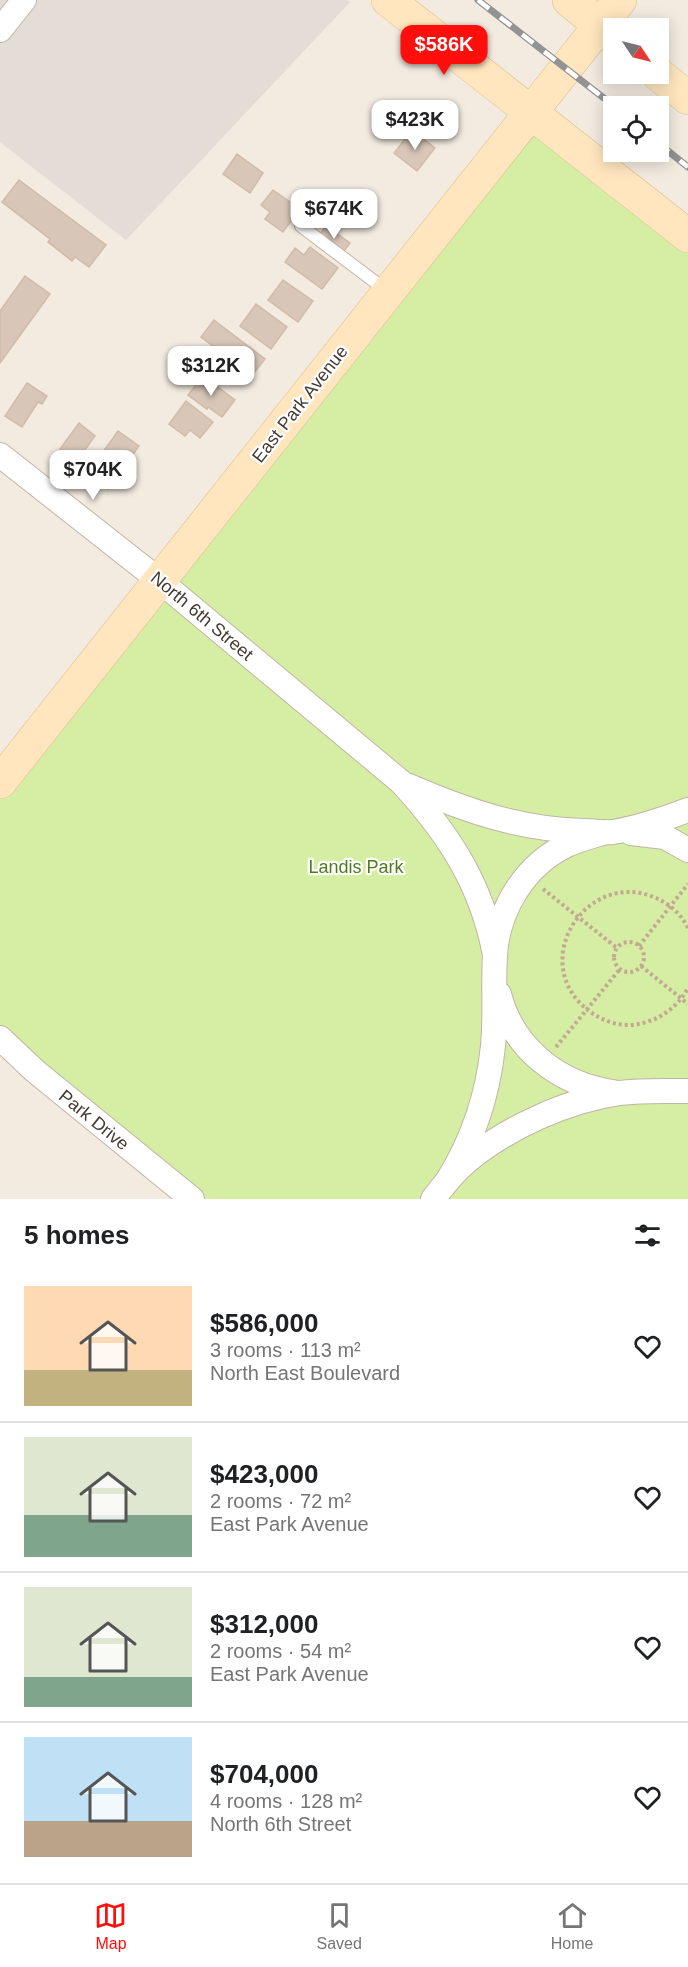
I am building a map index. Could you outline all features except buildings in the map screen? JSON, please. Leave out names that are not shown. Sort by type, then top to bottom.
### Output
[{"type":"main road","points":[[388,0],[688,236]]},
{"type":"main road","points":[[569,0],[603,28]]},
{"type":"main road","name":"East Park Avenue","points":[[612,18],[620,0]]},
{"type":"main road","name":"East Park Avenue","points":[[0,782],[531,111],[603,35]]},
{"type":"main road","points":[[669,83],[688,98]]},
{"type":"street","points":[[0,30],[24,0]]},
{"type":"street","name":"North 6th Street","points":[[0,455],[160,581],[401,782],[426,809],[466,868],[487,917],[500,997],[508,1018],[520,1040],[543,1064],[579,1084],[625,1092],[688,1091]]},
{"type":"street","name":"North 6th Street","points":[[401,782],[464,807],[537,829],[665,837],[688,850]]},
{"type":"street","points":[[433,1199],[448,1180],[468,1144],[488,1088],[494,1045],[495,957],[498,933],[505,911],[527,876],[545,859],[565,846],[688,810]]},
{"type":"street","name":"Park Drive","points":[[0,1038],[52,1086],[192,1199]]},
{"type":"street","points":[[448,1180],[482,1150],[536,1119],[576,1103],[663,1086],[688,1076]]},
{"type":"lane","points":[[301,226],[388,292]]},
{"type":"path","points":[[527,876],[617,948]]},
{"type":"path","points":[[639,946],[688,884]]},
{"type":"path","points":[[688,928],[670,906],[660,900],[645,894],[620,893],[600,899],[578,917],[566,938],[563,953],[564,970],[570,989],[587,1010],[610,1022],[635,1024],[659,1018],[682,999],[688,988]]},
{"type":"path","points":[[628,942],[639,946],[644,956],[640,966],[635,971],[629,972],[620,969],[614,958],[617,948],[628,942]]},
{"type":"path","points":[[640,966],[688,1004]]},
{"type":"path","points":[[543,1064],[620,969]]},
{"type":"shaded area","points":[[0,0],[347,0],[350,2],[126,240],[0,142]]},
{"type":"green space","name":"Landis Park","points":[[531,111],[688,236],[688,1199],[192,1199],[0,1037],[0,783]]},
{"type":"railway","points":[[478,0],[603,97]]},
{"type":"railway","points":[[669,152],[688,167]]}]
